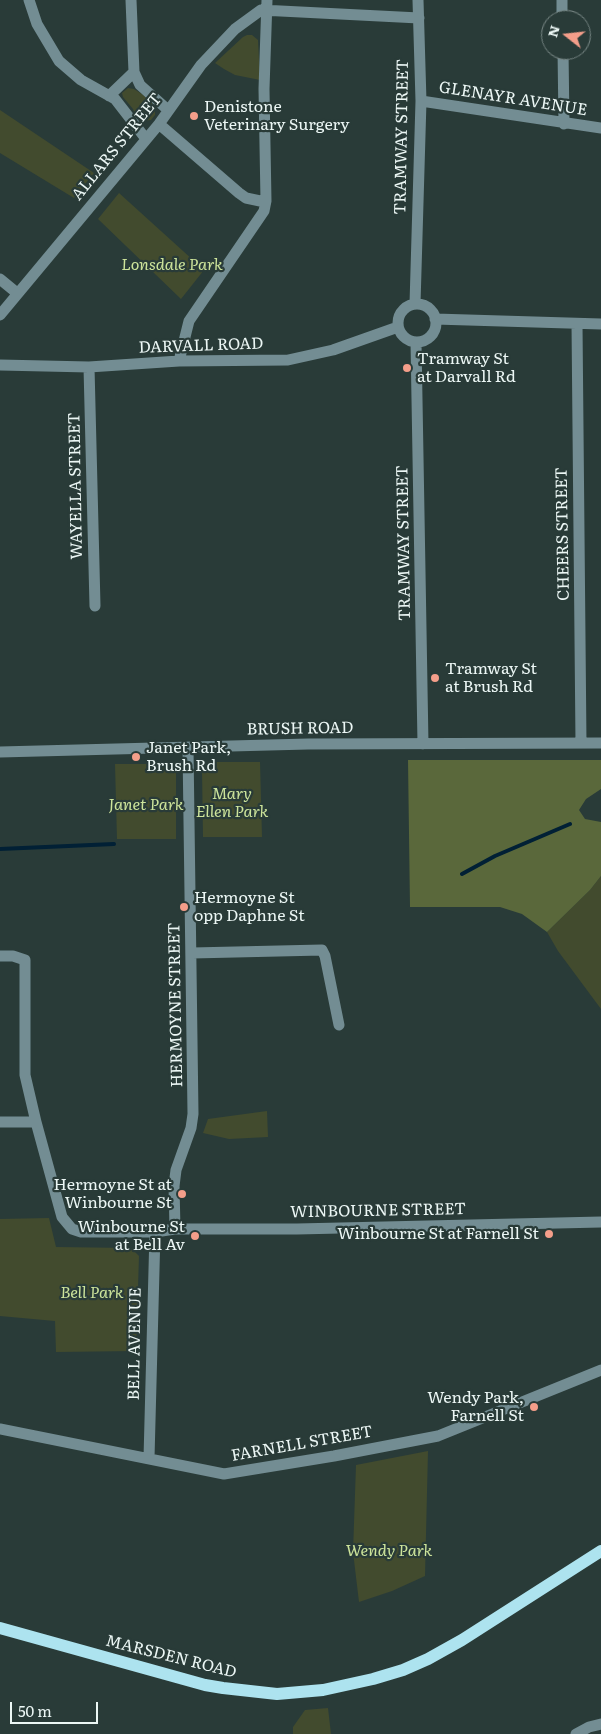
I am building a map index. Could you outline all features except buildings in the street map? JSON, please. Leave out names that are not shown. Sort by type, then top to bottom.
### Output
[{"type":"main road","name":"MARSDEN ROAD","points":[[0,1628],[214,1687],[277,1694],[323,1690],[373,1680],[428,1659],[462,1640],[601,1551]]},
{"type":"street","points":[[29,0],[37,24],[59,61],[81,80],[114,99],[146,139]]},
{"type":"street","points":[[131,0],[134,72],[140,85],[168,110]]},
{"type":"street","name":"TRAMWAY STREET","points":[[415,304],[421,101],[418,0]]},
{"type":"street","points":[[179,362],[189,321],[264,211],[266,202],[264,89],[267,5],[419,18]]},
{"type":"street","name":"ALLARS STREET","points":[[0,315],[159,124],[201,65],[235,29],[267,5]]},
{"type":"street","points":[[562,60],[564,124]]},
{"type":"street","points":[[109,96],[134,72]]},
{"type":"street","name":"GLENAYR AVENUE","points":[[421,101],[564,124],[601,128]]},
{"type":"street","points":[[159,124],[239,193],[246,198],[266,202]]},
{"type":"street","points":[[0,279],[17,293]]},
{"type":"street","points":[[415,304],[426,306],[431,310],[436,325],[432,335],[416,342],[405,338],[398,327],[398,320],[403,310],[415,304]]},
{"type":"street","points":[[435,318],[601,324]]},
{"type":"street","name":"CHEERS STREET","points":[[577,324],[581,743]]},
{"type":"street","name":"DARVALL ROAD","points":[[0,365],[89,367],[179,362],[288,360],[333,350],[398,327]]},
{"type":"street","name":"TRAMWAY STREET","points":[[416,342],[424,744]]},
{"type":"street","name":"WAYELLA STREET","points":[[89,367],[95,606]]},
{"type":"street","name":"BRUSH ROAD","points":[[0,752],[308,744],[601,743]]},
{"type":"street","name":"HERMOYNE STREET","points":[[175,1229],[174,1186],[176,1170],[191,1128],[193,1114],[188,748]]},
{"type":"street","points":[[192,953],[322,950],[325,956],[339,1025]]},
{"type":"street","name":"WINBOURNE STREET","points":[[0,956],[13,956],[25,960],[25,1075],[62,1217],[72,1229],[81,1232],[155,1232],[175,1229],[298,1229],[601,1222]]},
{"type":"street","points":[[0,1122],[36,1122]]},
{"type":"street","name":"BELL AVENUE","points":[[149,1458],[155,1232]]},
{"type":"street","name":"FARNELL STREET","points":[[0,1429],[224,1474],[334,1456],[438,1436],[601,1370]]},
{"type":"street","points":[[576,1734],[589,1727],[601,1724]]},
{"type":"green space","points":[[247,35],[252,35],[258,40],[260,80],[235,75],[215,63]]},
{"type":"green space","points":[[128,88],[142,94],[155,106],[155,115],[151,120],[142,121],[137,118],[133,109],[123,97],[122,93]]},
{"type":"green space","points":[[0,110],[94,173],[74,198],[0,153]]},
{"type":"green space","name":"Lonsdale Park","points":[[119,193],[204,270],[181,299],[98,219]]},
{"type":"green space","points":[[408,760],[601,760],[601,789],[586,799],[579,810],[585,819],[601,822],[601,876],[590,890],[547,932],[522,914],[500,907],[410,907]]},
{"type":"green space","name":"Mary Ellen Park","points":[[210,762],[260,762],[262,837],[203,837],[202,770]]},
{"type":"green space","name":"Janet Park","points":[[115,764],[166,764],[176,770],[176,839],[117,839]]},
{"type":"green space","points":[[601,876],[601,1009],[558,951],[547,932],[590,890]]},
{"type":"green space","points":[[267,1111],[268,1137],[229,1139],[203,1133],[208,1119]]},
{"type":"green space","name":"Bell Park","points":[[49,1218],[56,1247],[131,1248],[139,1256],[136,1351],[56,1352],[55,1321],[0,1316],[0,1219]]},
{"type":"green space","name":"Wendy Park","points":[[428,1451],[425,1576],[392,1591],[359,1602],[353,1552],[356,1465]]},
{"type":"green space","points":[[328,1708],[331,1734],[293,1734],[293,1727],[305,1710]]},
{"type":"waterway","points":[[462,874],[495,856],[570,824]]},
{"type":"waterway","points":[[0,849],[114,844]]},
{"type":"place","name":"Denistone Veterinary Surgery","points":[[194,116]]},
{"type":"place","name":"Tramway St at Darvall Rd","points":[[407,368]]},
{"type":"place","name":"Tramway St at Brush Rd","points":[[435,678]]},
{"type":"place","name":"Janet Park, Brush Rd","points":[[136,757]]},
{"type":"place","name":"Hermoyne St opp Daphne St","points":[[184,907]]},
{"type":"place","name":"Hermoyne St at Winbourne St","points":[[182,1194]]},
{"type":"place","name":"Winbourne St at Farnell St","points":[[549,1234]]},
{"type":"place","name":"Winbourne St at Bell Av","points":[[195,1236]]},
{"type":"place","name":"Wendy Park, Farnell St","points":[[534,1407]]}]
